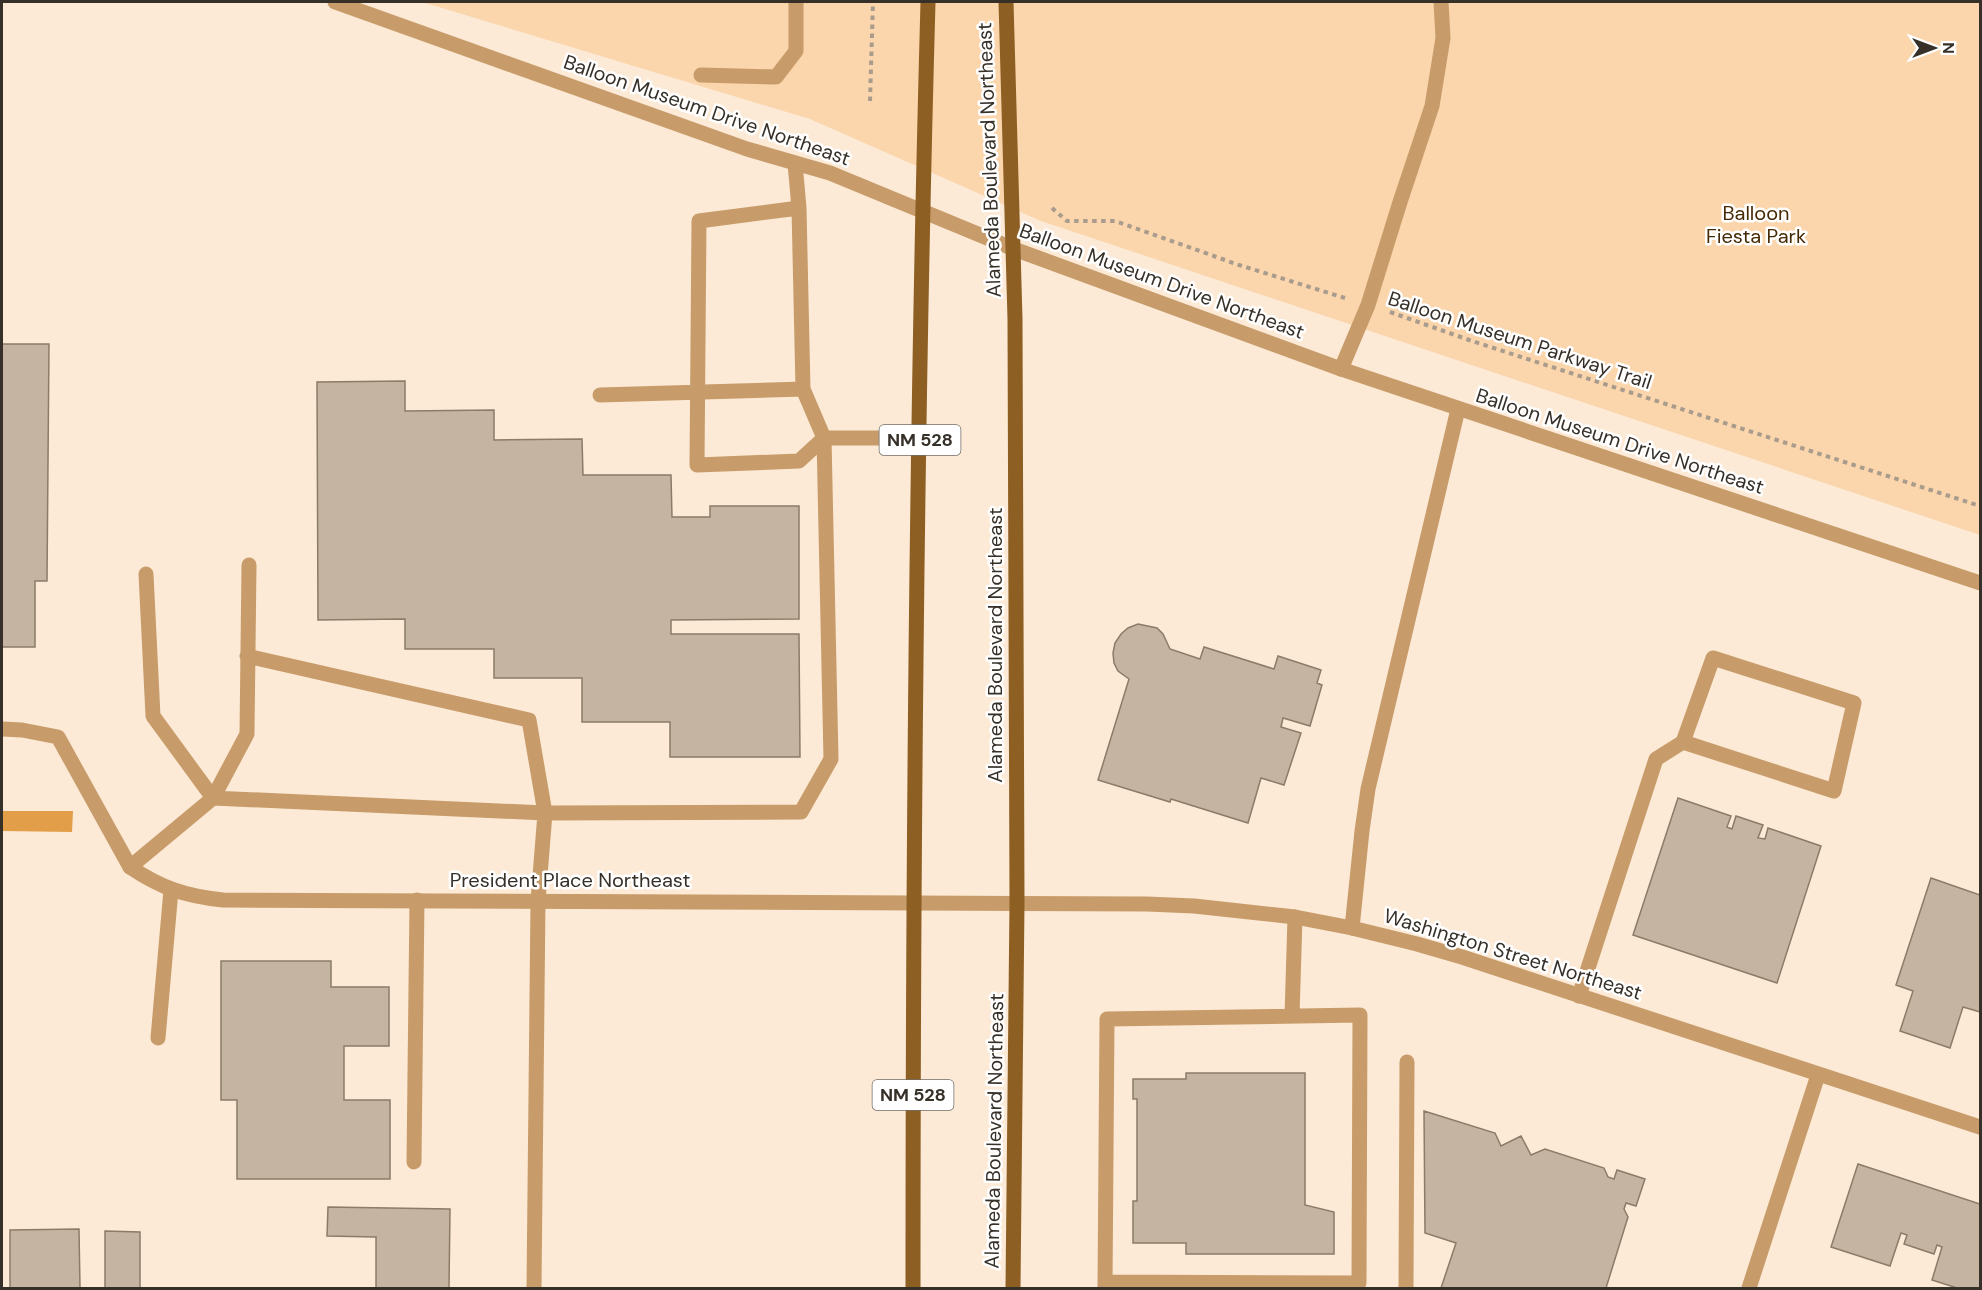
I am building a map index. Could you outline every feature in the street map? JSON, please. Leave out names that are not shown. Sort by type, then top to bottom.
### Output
[{"type":"main road","name":"NM 528","points":[[913,1288],[913,902],[928,2]]},
{"type":"main road","name":"Alameda Boulevard Northeast","points":[[1006,2],[1014,249],[1017,903],[1013,1288]]},
{"type":"street","name":"Balloon Museum Drive Northeast","points":[[335,2],[747,149],[830,173],[1014,249],[1341,369],[1980,583]]},
{"type":"street","points":[[701,75],[776,77],[796,51],[796,2]]},
{"type":"street","points":[[1341,369],[1368,305],[1432,106],[1443,38],[1442,2]]},
{"type":"street","points":[[213,798],[545,813],[801,812],[831,759],[826,459],[824,438],[803,389],[799,208],[795,163]]},
{"type":"street","points":[[799,208],[699,221],[697,465],[799,461],[824,438],[920,438]]},
{"type":"street","points":[[600,395],[803,389]]},
{"type":"street","points":[[1352,928],[1368,789],[1458,409]]},
{"type":"street","points":[[2,729],[22,730],[58,737],[130,867],[213,798],[247,734],[249,566]]},
{"type":"street","points":[[146,574],[153,716],[213,798]]},
{"type":"street","points":[[247,656],[530,720],[545,813],[537,901],[534,1288]]},
{"type":"street","points":[[1580,996],[1656,759],[1683,742],[1713,658],[1854,703],[1834,791],[1683,742]]},
{"type":"street","name":"President Place Northeast","points":[[130,867],[171,890],[195,897],[223,900],[1017,903]]},
{"type":"street","points":[[158,1038],[171,890]]},
{"type":"street","points":[[414,1162],[417,900]]},
{"type":"street","name":"Washington Street Northeast","points":[[1017,903],[1194,906],[1295,917],[1352,928],[1462,957],[1980,1127]]},
{"type":"street","points":[[1293,1016],[1295,917]]},
{"type":"street","points":[[1360,1015],[1359,1283],[1106,1285],[1107,1019],[1360,1015]]},
{"type":"street","points":[[1406,1288],[1407,1062]]},
{"type":"street","points":[[1749,1288],[1818,1074]]},
{"type":"path","points":[[870,101],[873,2]]},
{"type":"path","name":"Balloon Museum Parkway Trail","points":[[1052,208],[1067,221],[1115,221],[1239,265],[1368,305],[1980,506]]},
{"type":"green space","name":"Balloon Fiesta Park","points":[[422,2],[1980,2],[1980,535],[1041,221],[810,119]]},
{"type":"shaded area","points":[[2,811],[73,811],[72,832],[2,831]]},
{"type":"building","points":[[2,344],[49,344],[47,581],[35,581],[35,647],[2,647]]},
{"type":"building","points":[[405,381],[405,411],[494,410],[494,440],[582,439],[583,475],[671,475],[672,517],[710,517],[710,506],[799,506],[799,619],[671,620],[671,634],[799,634],[800,757],[670,757],[670,722],[582,722],[582,678],[494,678],[494,649],[405,649],[405,619],[318,620],[317,382]]},
{"type":"building","points":[[1138,624],[1157,628],[1163,634],[1170,649],[1200,659],[1204,647],[1274,669],[1278,656],[1321,670],[1317,683],[1322,685],[1310,726],[1283,718],[1281,727],[1301,733],[1284,785],[1261,778],[1248,823],[1171,799],[1170,802],[1098,780],[1129,679],[1118,671],[1114,663],[1115,643],[1128,628]]},
{"type":"building","points":[[1678,798],[1731,816],[1727,827],[1732,829],[1736,816],[1763,825],[1758,838],[1765,839],[1768,828],[1821,846],[1777,983],[1633,935]]},
{"type":"building","points":[[1931,878],[1980,895],[1980,1012],[1963,1007],[1950,1048],[1900,1031],[1913,991],[1896,985]]},
{"type":"building","points":[[221,961],[331,961],[331,987],[389,987],[389,1046],[344,1046],[344,1100],[390,1100],[390,1179],[237,1179],[237,1100],[221,1100]]},
{"type":"building","points":[[1186,1073],[1305,1073],[1305,1205],[1334,1212],[1334,1254],[1186,1254],[1186,1243],[1133,1243],[1133,1201],[1137,1201],[1137,1099],[1133,1099],[1133,1079],[1186,1079]]},
{"type":"building","points":[[1424,1111],[1495,1133],[1501,1146],[1521,1136],[1531,1155],[1545,1149],[1604,1168],[1608,1177],[1614,1179],[1617,1170],[1645,1179],[1636,1206],[1626,1203],[1624,1209],[1628,1217],[1606,1288],[1441,1288],[1456,1243],[1425,1233]]},
{"type":"building","points":[[1858,1164],[1980,1204],[1980,1288],[1957,1288],[1932,1280],[1942,1247],[1937,1245],[1934,1254],[1904,1244],[1907,1235],[1901,1233],[1890,1266],[1831,1247]]},
{"type":"building","points":[[328,1207],[450,1209],[449,1288],[376,1288],[376,1237],[327,1236]]},
{"type":"building","points":[[79,1229],[80,1288],[10,1288],[10,1230]]},
{"type":"building","points":[[105,1231],[140,1232],[140,1288],[105,1288]]}]
